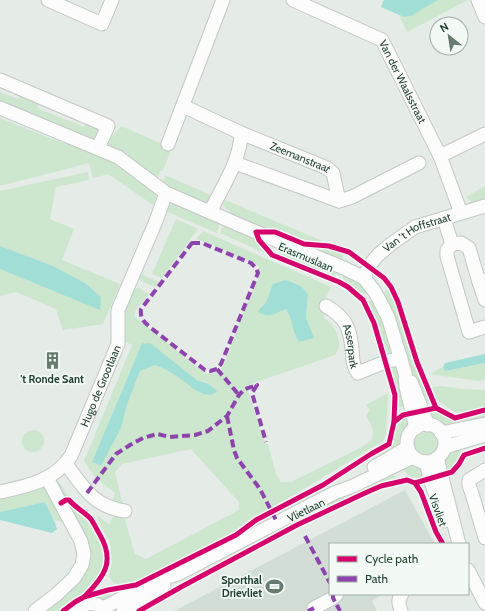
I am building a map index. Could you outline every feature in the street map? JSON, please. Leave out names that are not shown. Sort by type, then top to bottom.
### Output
[{"type":"street","points":[[48,0],[102,24],[112,0]]},
{"type":"street","points":[[168,144],[223,0]]},
{"type":"street","name":"Van der Waalsstraat","points":[[293,0],[382,40],[440,156],[461,213]]},
{"type":"street","points":[[478,0],[485,17]]},
{"type":"street","points":[[0,80],[108,126],[98,148]]},
{"type":"street","name":"Zeemanstraat","points":[[183,106],[241,133],[327,168],[333,173],[339,201]]},
{"type":"street","name":"Erasmuslaan","points":[[0,108],[118,157],[166,193],[344,268],[364,278],[375,292],[388,317],[405,373],[413,385],[422,426]]},
{"type":"street","points":[[210,212],[235,163],[241,145],[241,133]]},
{"type":"street","points":[[440,156],[485,134]]},
{"type":"street","points":[[235,163],[339,201],[352,197],[419,163]]},
{"type":"street","name":"Hugo de Grootlaan","points":[[0,492],[30,485],[47,478],[66,464],[74,450],[118,344],[118,310],[156,221],[166,193]]},
{"type":"street","name":"Van 't Hoffstraat","points":[[364,278],[369,266],[391,244],[415,228],[485,206]]},
{"type":"street","points":[[444,219],[452,244]]},
{"type":"street","points":[[485,300],[482,282],[469,248],[462,243],[452,244],[447,250],[447,256],[469,332],[485,327]]},
{"type":"street","name":"Asserpark","points":[[326,306],[339,313],[347,324],[351,338],[352,364],[358,373],[385,362],[401,358]]},
{"type":"street","points":[[442,433],[485,424]]},
{"type":"street","points":[[422,426],[436,427],[442,433],[445,447],[441,455],[432,460],[421,462],[410,452],[409,436],[422,426]]},
{"type":"street","points":[[445,447],[485,435]]},
{"type":"street","name":"Vlietlaan","points":[[105,609],[157,580],[178,574],[334,493],[354,486],[410,452]]},
{"type":"street","name":"Visvliet","points":[[432,460],[430,479],[454,543]]},
{"type":"street","name":"Visvliet","points":[[432,460],[459,543]]},
{"type":"street","points":[[66,464],[87,493],[113,509],[125,511]]},
{"type":"street","points":[[485,470],[469,480],[469,485],[485,538]]},
{"type":"street","points":[[35,611],[57,594],[74,578],[82,565],[84,554],[81,541],[47,478]]},
{"type":"street","points":[[469,572],[485,603]]},
{"type":"street","name":"Vlietlaan","points":[[123,611],[162,587],[178,574]]},
{"type":"street","points":[[401,611],[398,603],[402,595]]},
{"type":"street","points":[[314,608],[335,596]]},
{"type":"street","points":[[76,611],[80,606],[90,603],[99,605],[105,609]]},
{"type":"shaded area","points":[[405,490],[434,543],[329,543],[329,595],[381,595],[372,601],[377,611],[174,611]]},
{"type":"green space","points":[[438,0],[468,0],[438,16],[429,16],[429,20],[407,32],[399,15],[404,17],[411,16]]},
{"type":"green space","points":[[0,92],[18,99],[20,93],[40,101],[37,108],[84,127],[87,121],[100,130],[95,139],[91,139],[0,102]]},
{"type":"green space","points":[[0,118],[44,136],[96,154],[126,170],[157,194],[153,205],[108,174],[93,178],[89,163],[0,186]]},
{"type":"green space","points":[[121,126],[172,148],[163,170],[160,171],[157,179],[109,146],[108,142]]},
{"type":"green space","points":[[88,172],[89,180],[56,187],[50,219],[74,229],[62,260],[120,284],[103,324],[63,330],[56,309],[16,292],[0,296],[0,269],[100,309],[85,283],[53,266],[0,246],[0,191]]},
{"type":"green space","points":[[165,175],[213,196],[206,202],[197,201],[163,182]]},
{"type":"green space","points":[[485,186],[485,201],[473,203],[466,197]]},
{"type":"green space","points":[[225,200],[325,243],[300,240],[275,230],[270,230],[229,213],[230,210],[226,209],[223,205]]},
{"type":"green space","points":[[172,204],[177,204],[220,222],[217,233],[165,211],[167,207]]},
{"type":"green space","points":[[176,219],[198,229],[162,278],[152,274]]},
{"type":"green space","points":[[224,224],[250,234],[269,253],[269,255],[220,233]]},
{"type":"green space","points":[[203,231],[331,287],[321,308],[327,311],[323,318],[333,326],[337,333],[339,347],[335,355],[250,384],[248,391],[265,444],[268,444],[276,474],[281,482],[291,482],[358,449],[372,440],[373,430],[366,415],[370,410],[366,405],[388,393],[386,434],[383,441],[233,533],[133,584],[118,586],[116,583],[114,584],[109,576],[112,562],[110,541],[100,525],[97,515],[109,524],[114,515],[124,516],[135,554],[146,559],[239,510],[239,502],[191,449],[122,464],[115,472],[123,506],[113,500],[115,493],[95,477],[84,461],[132,345],[124,341],[123,314],[133,289],[139,288],[149,294],[137,308],[134,316],[207,374],[215,373],[223,367],[248,301],[260,276],[258,265],[196,239]],"holes":[[[285,280],[295,282],[308,294],[306,318],[296,337],[291,318],[286,308],[280,311],[261,307],[267,301],[273,284]],[[140,348],[174,363],[198,381],[206,382],[215,387],[213,394],[203,393],[190,386],[178,376],[155,365],[140,371],[127,405],[121,428],[100,466],[92,462]]]},
{"type":"green space","points":[[310,247],[330,247],[344,253],[342,260]]},
{"type":"green space","points":[[285,251],[337,271],[334,278],[280,255]]},
{"type":"green space","points":[[344,273],[359,283],[368,293],[365,294],[357,292],[350,287],[343,278]]},
{"type":"green space","points":[[141,274],[159,282],[156,287],[142,282],[138,278]]},
{"type":"green space","points":[[389,288],[395,301],[430,401],[423,403],[410,373],[391,310],[383,293]]},
{"type":"green space","points":[[373,299],[397,366],[403,393],[404,406],[396,408],[396,391],[374,318],[367,303]]},
{"type":"green space","points":[[485,363],[485,380],[478,381],[430,374],[443,367],[445,371]]},
{"type":"green space","points":[[441,386],[485,390],[485,409],[462,414],[461,411],[455,412],[437,399],[432,387]]},
{"type":"green space","points":[[434,411],[447,416],[454,424],[455,428],[439,424],[426,413]]},
{"type":"green space","points":[[485,412],[485,422],[465,426],[463,417]]},
{"type":"green space","points":[[410,416],[409,425],[405,435],[393,450],[392,439],[397,424],[401,420]]},
{"type":"green space","points":[[33,430],[37,431],[43,437],[43,445],[37,451],[33,452],[29,451],[23,445],[22,441],[23,437],[29,431]]},
{"type":"green space","points":[[426,432],[434,436],[438,444],[434,452],[426,456],[418,452],[414,444],[418,436]]},
{"type":"green space","points":[[460,446],[461,450],[457,462],[451,469],[444,473],[444,463],[447,456]]},
{"type":"green space","points":[[410,464],[422,470],[426,478],[418,479],[406,473],[401,466]]},
{"type":"green space","points":[[392,471],[397,480],[346,499],[298,523],[295,519]]},
{"type":"green space","points":[[57,479],[69,497],[64,497],[56,481]]},
{"type":"green space","points":[[42,487],[49,491],[65,523],[54,520],[45,502],[0,512],[0,497]]},
{"type":"green space","points":[[67,504],[89,523],[104,549],[101,574],[88,590],[59,611],[39,611],[82,575]]},
{"type":"green space","points":[[104,592],[110,595],[112,600],[107,603],[90,598]]},
{"type":"water","points":[[384,0],[438,0],[411,16],[404,17],[381,7]]},
{"type":"water","points":[[0,246],[53,266],[85,283],[101,297],[100,310],[0,269]]},
{"type":"water","points":[[285,280],[298,285],[308,294],[306,318],[314,338],[299,342],[286,309],[269,315],[258,312],[266,302],[273,284]]},
{"type":"water","points":[[143,343],[150,343],[198,381],[209,384],[214,387],[217,392],[212,394],[201,393],[173,373],[155,365],[140,371],[127,405],[121,428],[101,466],[92,462]]},
{"type":"water","points":[[485,354],[485,363],[445,371],[443,367],[445,363]]},
{"type":"water","points":[[45,502],[57,529],[52,533],[0,520],[0,512]]},
{"type":"marked path","points":[[192,243],[202,243],[251,263],[256,268],[258,273],[221,364],[217,369],[210,371],[205,370],[151,328],[144,322],[141,315],[141,309],[192,243]]},
{"type":"marked path","points":[[217,369],[239,395]]},
{"type":"marked path","points":[[87,493],[116,454],[130,445],[143,438],[157,434],[170,437],[195,435],[208,431],[227,416],[239,395],[245,389],[257,385],[252,393],[266,442]]},
{"type":"marked path","points":[[227,416],[237,458],[260,489],[277,522]]},
{"type":"marked path","points":[[305,536],[329,581]]},
{"type":"marked path","points":[[333,595],[333,598],[340,611]]},
{"type":"marked path","points":[[308,611],[314,608]]},
{"type":"cycle path","points":[[394,422],[395,395],[374,323],[363,300],[348,287],[339,282],[272,255],[259,240],[256,232],[275,232],[304,244],[329,246],[349,252],[384,278],[391,287],[398,302],[417,362],[436,408]]},
{"type":"cycle path","points":[[63,611],[84,597],[108,590],[136,585],[236,535],[256,520],[323,485],[389,444],[394,422],[403,415],[436,408],[455,418],[485,410]]},
{"type":"cycle path","points":[[139,611],[297,525],[381,486],[407,480],[415,483],[452,472],[464,455],[485,448]]},
{"type":"cycle path","points":[[415,483],[421,492],[436,532],[442,543]]},
{"type":"cycle path","points":[[61,503],[69,500],[90,518],[100,535],[107,553],[106,568],[98,582],[85,596]]},
{"type":"place","name":"'t Ronde Sant","points":[[52,361]]},
{"type":"place","name":"Sporthal Drievliet","points":[[275,586]]}]
